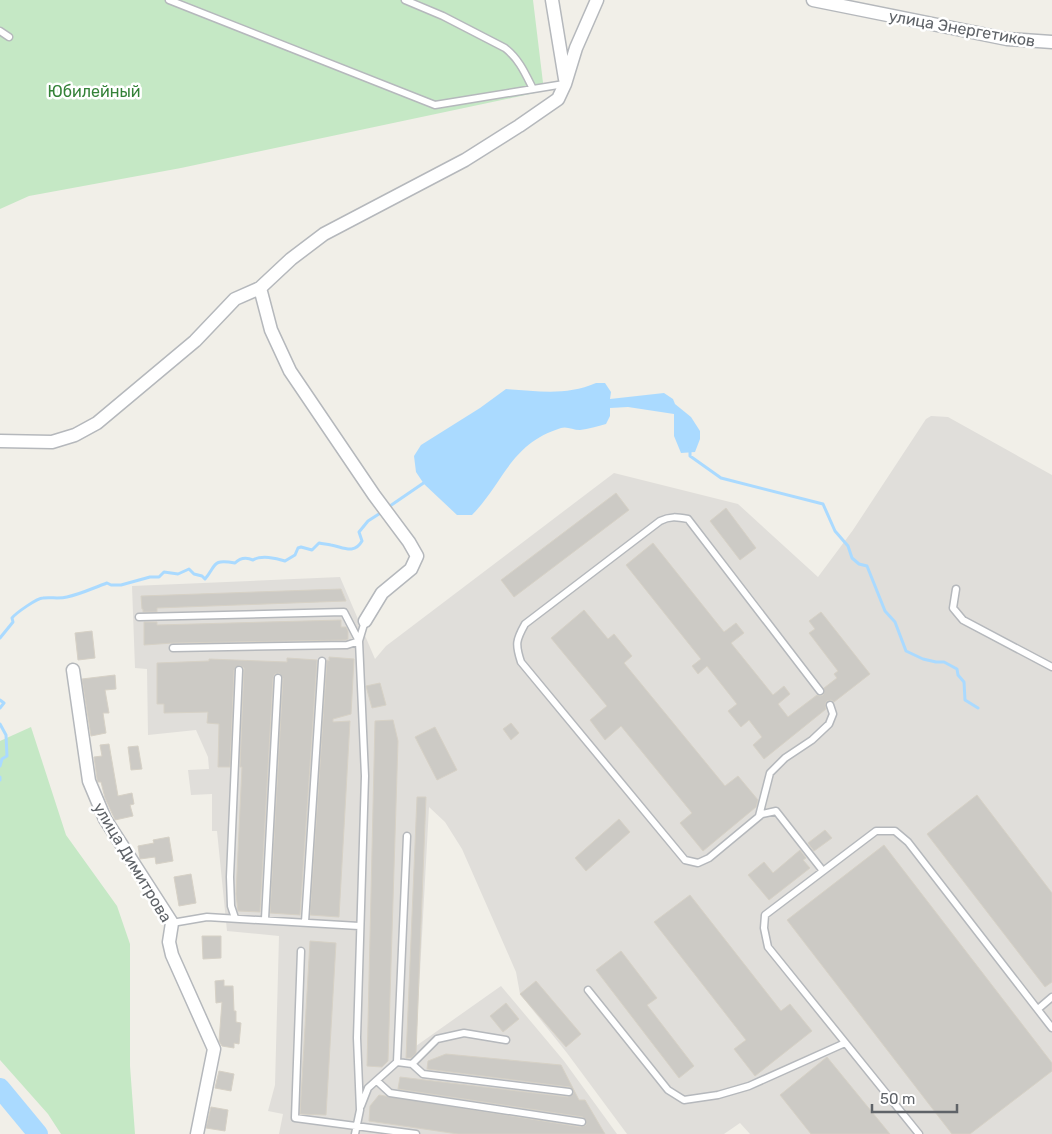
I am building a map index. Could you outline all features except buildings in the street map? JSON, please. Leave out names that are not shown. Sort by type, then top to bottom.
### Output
[{"type":"street","points":[[552,0],[565,84]]},
{"type":"street","points":[[0,441],[52,442],[75,435],[97,423],[196,341],[236,299],[260,288],[290,259],[324,234],[465,160],[558,99],[565,84],[576,48],[597,0]]},
{"type":"street","name":"улица Энергетиков","points":[[813,0],[1007,39],[1052,42]]},
{"type":"street","points":[[260,288],[271,330],[290,372],[417,556],[411,569],[382,593],[365,621]]},
{"type":"street","name":"улица Димитрова","points":[[73,670],[89,781],[96,802],[172,923],[169,942],[172,955],[214,1049],[197,1134]]},
{"type":"lane","points":[[169,0],[435,105],[565,84]]},
{"type":"lane","points":[[405,0],[443,16],[505,48],[520,63],[533,89]]},
{"type":"lane","points":[[0,31],[9,37]]},
{"type":"lane","points":[[820,692],[688,519],[677,517],[660,521],[526,624],[517,638],[516,649],[522,662],[685,860],[698,863],[709,858],[762,814],[776,812],[823,871]]},
{"type":"lane","points":[[956,589],[953,608],[963,620],[1052,667]]},
{"type":"lane","points":[[139,617],[344,612],[359,641]]},
{"type":"lane","points":[[360,1110],[357,1038],[365,776],[359,641],[365,621]]},
{"type":"lane","points":[[174,648],[347,645],[359,641]]},
{"type":"lane","points":[[305,922],[322,661]]},
{"type":"lane","points":[[235,918],[231,906],[230,878],[239,670]]},
{"type":"lane","points":[[265,919],[278,678]]},
{"type":"lane","points":[[759,817],[770,773],[785,758],[812,740],[829,724],[832,714],[830,705]]},
{"type":"lane","points":[[919,1134],[768,947],[764,928],[765,916],[876,831],[895,831],[908,842],[1052,1028]]},
{"type":"lane","points":[[355,1134],[360,1110],[368,1088],[398,1062],[407,836]]},
{"type":"lane","points":[[172,923],[207,917],[359,926]]},
{"type":"lane","points":[[301,951],[295,1118],[416,1134]]},
{"type":"lane","points":[[588,990],[668,1090],[684,1100],[718,1095],[749,1086],[845,1043]]},
{"type":"lane","points":[[1038,1009],[1052,997]]},
{"type":"lane","points":[[412,1064],[437,1039],[464,1033],[506,1040]]},
{"type":"lane","points":[[398,1062],[412,1064],[422,1074],[569,1092]]},
{"type":"lane","points":[[376,1081],[390,1093],[582,1122]]},
{"type":"shaded area","points":[[931,416],[948,417],[1052,475],[1052,1134],[750,1134],[740,1123],[724,1134],[627,1134],[567,1053],[520,994],[516,972],[462,849],[445,822],[429,807],[416,1046],[501,986],[564,1061],[617,1134],[279,1134],[283,1114],[268,1111],[275,1085],[279,936],[227,931],[217,831],[212,831],[212,794],[191,795],[188,770],[209,769],[208,757],[196,730],[148,735],[147,669],[135,668],[132,586],[340,577],[375,659],[386,646],[614,473],[738,504],[818,577],[853,530],[926,419]]},
{"type":"green space","name":"Юбилейный","points":[[0,0],[533,0],[544,91],[181,168],[29,196],[0,209]]},
{"type":"green space","points":[[31,727],[66,835],[117,906],[130,944],[130,1066],[135,1134],[61,1134],[48,1114],[0,1060],[0,741]]},
{"type":"water","points":[[596,383],[605,383],[611,392],[610,399],[664,393],[673,399],[675,404],[691,417],[700,431],[700,439],[695,452],[681,453],[674,436],[674,414],[628,407],[610,408],[610,416],[606,424],[580,430],[566,427],[561,428],[544,435],[530,444],[510,465],[472,515],[457,515],[424,484],[416,472],[414,456],[421,445],[480,408],[506,389],[563,391],[574,390]]},
{"type":"waterway","points":[[690,448],[690,456],[721,478],[823,504],[835,531],[848,546],[852,558],[859,564],[867,566],[885,611],[895,622],[906,651],[923,659],[944,662],[957,669],[958,675],[964,682],[965,700],[978,708]]},
{"type":"waterway","points":[[387,508],[425,482]]},
{"type":"waterway","points":[[0,638],[13,622],[12,618],[14,616],[40,599],[67,597],[107,583],[121,585],[150,577],[159,577],[164,572],[178,574],[189,569],[194,574],[205,579],[218,563],[235,563],[243,558],[253,560],[264,557],[285,561],[295,555],[298,548],[312,550],[319,543],[352,549],[362,541],[359,532],[368,521],[382,512]]},
{"type":"waterway","points":[[0,700],[4,703],[0,708]]},
{"type":"waterway","points":[[0,724],[6,735],[7,756],[2,759],[0,766]]},
{"type":"waterway","points":[[0,1088],[38,1134]]}]
